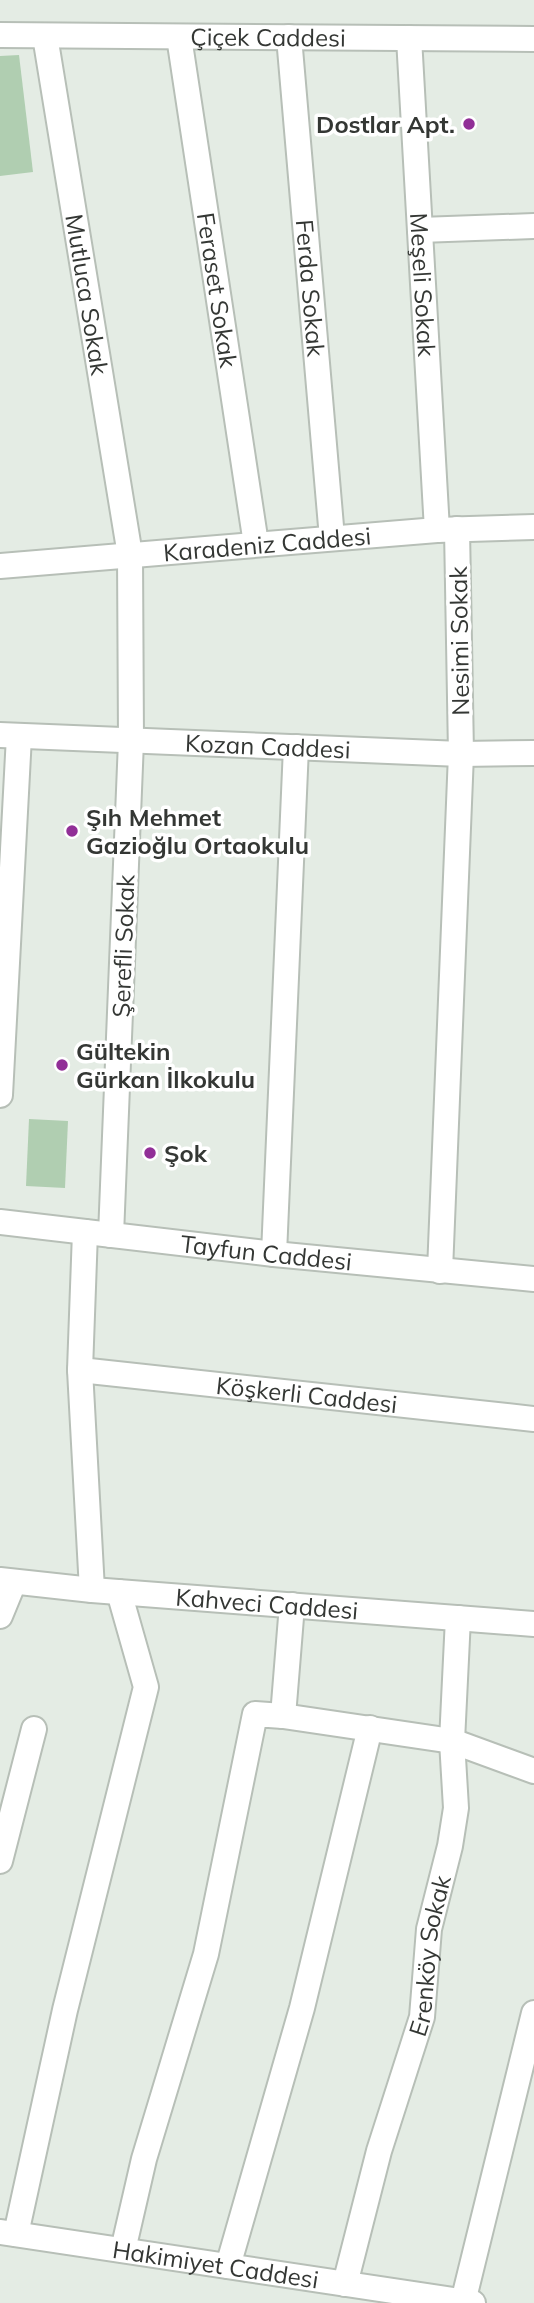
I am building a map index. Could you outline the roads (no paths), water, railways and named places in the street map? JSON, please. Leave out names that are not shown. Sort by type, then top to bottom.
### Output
[{"type":"street","name":"Çiçek Caddesi","points":[[0,35],[534,39]]},
{"type":"street","name":"Mutluca Sokak","points":[[45,36],[130,555],[131,741]]},
{"type":"street","name":"Feraset Sokak","points":[[179,37],[256,544]]},
{"type":"street","name":"Ferda Sokak","points":[[289,37],[332,538]]},
{"type":"street","name":"Meşeli Sokak","points":[[409,38],[420,230],[447,529]]},
{"type":"street","points":[[420,230],[534,226]]},
{"type":"street","name":"Karadeniz Caddesi","points":[[0,566],[447,529],[534,527]]},
{"type":"street","name":"Nesimi Sokak","points":[[440,1270],[461,754],[447,529]]},
{"type":"street","points":[[0,1095],[10,736]]},
{"type":"street","name":"Kozan Caddesi","points":[[10,736],[461,754],[534,753]]},
{"type":"street","name":"Şerefli Sokak","points":[[111,1235],[131,741]]},
{"type":"street","points":[[274,1254],[296,747]]},
{"type":"street","name":"Tayfun Caddesi","points":[[0,1222],[274,1254],[534,1279]]},
{"type":"street","points":[[85,1232],[80,1370],[92,1590]]},
{"type":"street","name":"Köşkerli Caddesi","points":[[80,1370],[534,1419]]},
{"type":"street","points":[[0,1616],[7,1581]]},
{"type":"street","name":"Kahveci Caddesi","points":[[7,1581],[534,1624]]},
{"type":"street","points":[[8,2233],[146,1686],[119,1592]]},
{"type":"street","points":[[283,1716],[292,1605]]},
{"type":"street","name":"Erenköy Sokak","points":[[345,2284],[379,2151],[422,2017],[429,1929],[455,1818],[456,1789],[452,1741],[458,1618]]},
{"type":"street","points":[[123,2250],[144,2159],[206,1954],[255,1714],[452,1741],[534,1771]]},
{"type":"street","points":[[228,2266],[302,2008],[370,1728]]},
{"type":"street","points":[[0,1861],[34,1729]]},
{"type":"street","points":[[464,2302],[534,2013]]},
{"type":"street","name":"Hakimiyet Caddesi","points":[[8,2233],[473,2303]]},
{"type":"place","name":"Dostlar Apt.","points":[[469,124]]},
{"type":"place","name":"Şıh Mehmet Gazioğlu Ortaokulu","points":[[72,831]]},
{"type":"place","name":"Gültekin Gürkan İlkokulu","points":[[62,1065]]},
{"type":"place","name":"Şok","points":[[150,1153]]}]
